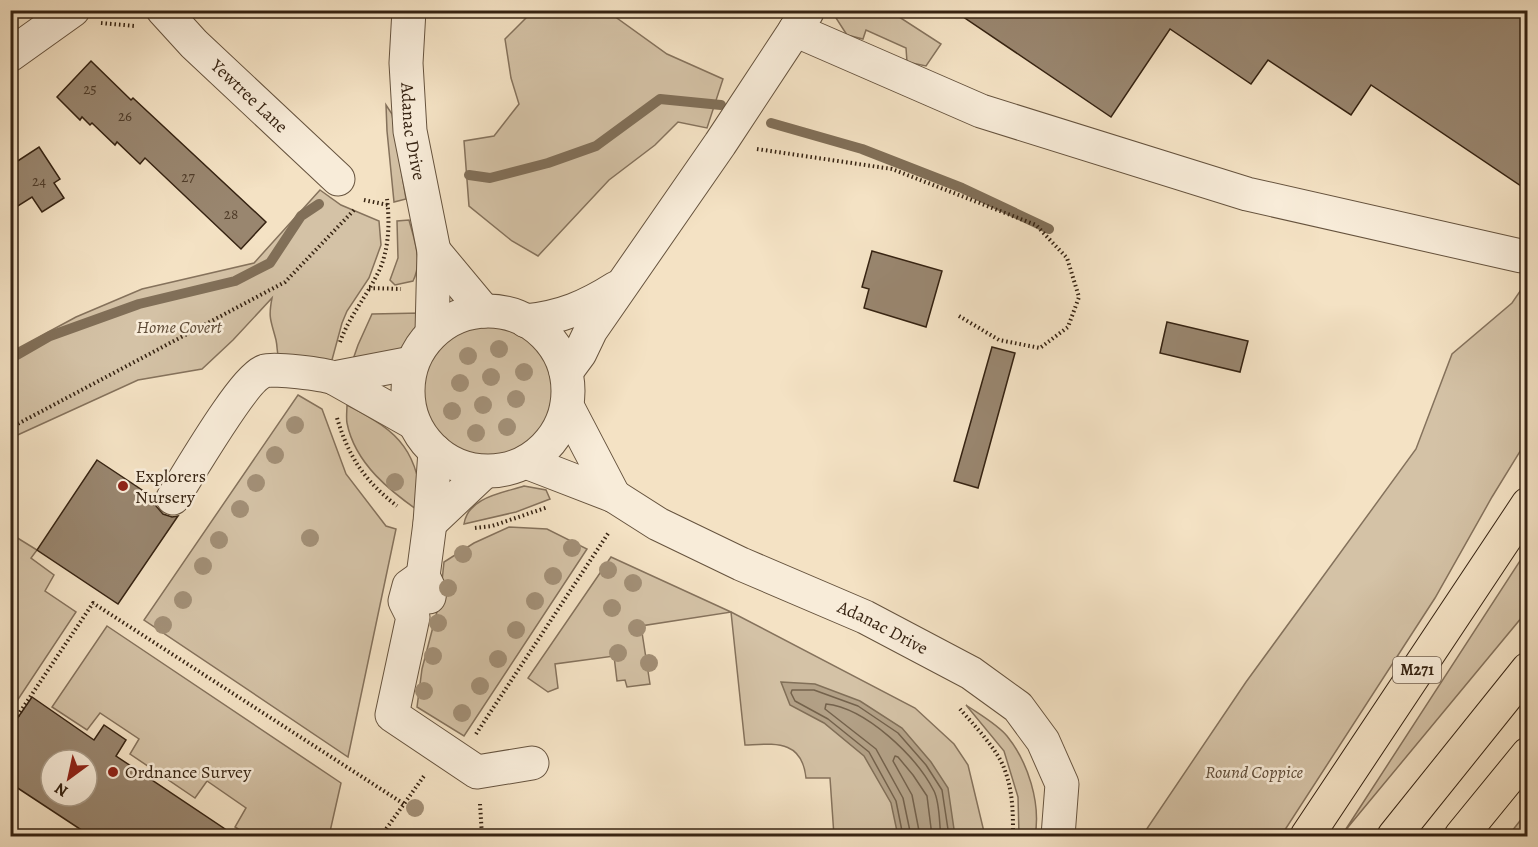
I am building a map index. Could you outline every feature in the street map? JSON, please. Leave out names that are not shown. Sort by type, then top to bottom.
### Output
[{"type":"highway","name":"M271","points":[[1307,837],[1527,504]]},
{"type":"highway","points":[[1394,837],[1527,669]]},
{"type":"highway","points":[[1461,837],[1527,754]]},
{"type":"street","name":"Adanac Drive","points":[[409,10],[406,63],[410,131],[434,250],[432,333]]},
{"type":"street","points":[[10,55],[67,15]]},
{"type":"street","name":"Yewtree Lane","points":[[172,20],[338,179]]},
{"type":"street","points":[[566,372],[580,353],[591,330],[720,144],[802,20],[981,111],[1247,194],[1521,256]]},
{"type":"street","name":"Adanac Drive","points":[[434,250],[484,311]]},
{"type":"street","points":[[526,321],[552,318],[589,305],[623,284]]},
{"type":"street","points":[[484,311],[508,314],[526,321],[541,331],[553,344],[566,372],[568,390],[567,406],[562,421],[555,436],[542,451],[526,462],[505,469],[484,472],[457,465],[435,451],[423,438],[414,423],[407,394],[412,363],[432,333],[454,318],[484,311]]},
{"type":"street","points":[[334,378],[412,363]]},
{"type":"street","points":[[173,498],[250,381],[265,371],[321,374],[334,378],[414,423]]},
{"type":"street","points":[[567,406],[614,496]]},
{"type":"street","points":[[435,451],[430,523],[423,576],[430,591],[427,606],[413,617],[392,715],[477,772],[532,763]]},
{"type":"street","name":"Adanac Drive","points":[[526,462],[614,496],[669,529],[741,564],[865,617],[971,673],[1018,707],[1043,741],[1062,784],[1058,837]]},
{"type":"street","points":[[430,523],[484,472]]},
{"type":"path","points":[[67,15],[172,20]]},
{"type":"path","points":[[720,144],[892,169],[1036,225],[1067,258],[1079,297],[1068,327],[1040,348],[999,340],[959,316]]},
{"type":"path","points":[[10,428],[285,282],[363,200]]},
{"type":"path","points":[[482,837],[477,772],[471,741],[610,531]]},
{"type":"path","points":[[10,727],[93,603],[404,804]]},
{"type":"path","points":[[381,837],[426,772]]},
{"type":"green space","points":[[533,11],[607,11],[667,54],[723,79],[707,128],[678,122],[655,145],[609,180],[538,256],[512,241],[469,206],[464,141],[494,136],[519,104],[511,78],[505,39]]},
{"type":"green space","points":[[839,11],[890,11],[941,44],[926,66],[907,62],[906,48],[866,30],[863,39],[847,35],[836,18]]},
{"type":"green space","points":[[386,105],[392,114],[406,199],[394,202],[387,131]]},
{"type":"green space","name":"Home Covert","points":[[320,190],[341,205],[379,221],[381,245],[369,278],[347,311],[342,323],[329,371],[281,363],[271,319],[272,298],[202,369],[138,380],[11,438],[11,352],[76,317],[142,289],[254,263]]},
{"type":"green space","points":[[409,220],[417,250],[416,274],[413,281],[395,285],[390,280],[398,258],[397,221]]},
{"type":"green space","name":"Round Coppice","points":[[1527,281],[1527,440],[1435,598],[1281,836],[1142,836],[1246,682],[1416,449],[1452,354],[1512,303]]},
{"type":"green space","points":[[421,313],[410,346],[399,355],[350,368],[372,314]]},
{"type":"green space","points":[[488,324],[514,329],[535,344],[550,365],[555,391],[550,417],[535,438],[514,453],[488,458],[462,453],[441,438],[426,417],[421,391],[426,365],[441,344],[462,329]]},
{"type":"green space","points":[[298,395],[322,409],[346,474],[386,526],[396,529],[348,757],[144,620]]},
{"type":"green space","points":[[347,405],[381,425],[404,446],[417,474],[423,514],[387,486],[366,464],[351,438],[347,421]]},
{"type":"green space","points":[[524,486],[546,490],[550,499],[516,512],[464,524],[467,515],[479,502]]},
{"type":"green space","points":[[509,527],[547,529],[587,549],[464,736],[417,707],[422,669],[440,600],[444,562],[474,543]]},
{"type":"green space","points":[[11,534],[37,550],[31,558],[54,575],[45,591],[76,612],[11,710]]},
{"type":"green space","points":[[1527,550],[1527,611],[1344,832]]},
{"type":"green space","points":[[611,557],[731,612],[641,626],[650,684],[627,687],[625,680],[617,681],[614,656],[555,664],[558,688],[548,692],[528,678]]},
{"type":"green space","points":[[731,612],[915,708],[954,744],[968,765],[985,836],[834,836],[830,778],[806,778],[799,756],[785,746],[745,745]]},
{"type":"green space","points":[[107,626],[341,783],[329,836],[249,836],[235,827],[246,808],[207,781],[195,798],[130,754],[139,739],[100,713],[87,730],[52,707]]},
{"type":"green space","points":[[966,705],[1003,732],[1021,758],[1027,770],[1034,797],[1035,836],[1019,836],[1018,797],[1004,751]]},
{"type":"green space","points":[[1527,812],[1527,836],[1508,836]]},
{"type":"water","points":[[781,682],[815,684],[860,701],[902,728],[931,762],[948,788],[955,836],[898,836],[891,803],[864,756],[824,723],[790,705]]},
{"type":"building","points":[[953,10],[1527,10],[1527,190],[1371,85],[1351,115],[1268,60],[1251,84],[1170,29],[1111,117]]},
{"type":"building","points":[[91,61],[266,222],[241,249],[145,158],[140,164],[92,123],[90,125],[82,117],[80,120],[57,97]]},
{"type":"building","points":[[39,147],[60,179],[54,183],[64,198],[42,212],[32,197],[10,211],[10,166]]},
{"type":"building","points":[[872,251],[942,271],[926,327],[864,308],[869,289],[862,287]]},
{"type":"building","points":[[1167,322],[1248,341],[1240,372],[1160,353]]},
{"type":"building","points":[[992,347],[1015,353],[978,488],[954,481]]},
{"type":"building","points":[[97,460],[154,498],[156,506],[163,514],[178,516],[118,604],[37,550]]},
{"type":"building","name":"Ordnance Survey","points":[[32,697],[94,740],[104,725],[126,740],[116,756],[237,837],[92,837],[48,808],[99,808],[99,748],[39,748],[39,802],[10,783],[10,729]]},
{"type":"waterway","points":[[469,175],[490,178],[548,163],[596,146],[660,99],[721,105]]},
{"type":"waterway","points":[[771,123],[862,149],[962,188],[1049,229]]},
{"type":"waterway","points":[[10,359],[50,336],[139,304],[235,281],[270,263],[301,216],[319,204]]},
{"type":"place","name":"Explorers Nursery","points":[[123,486]]},
{"type":"place","name":"Ordnance Survey","points":[[113,772]]}]
